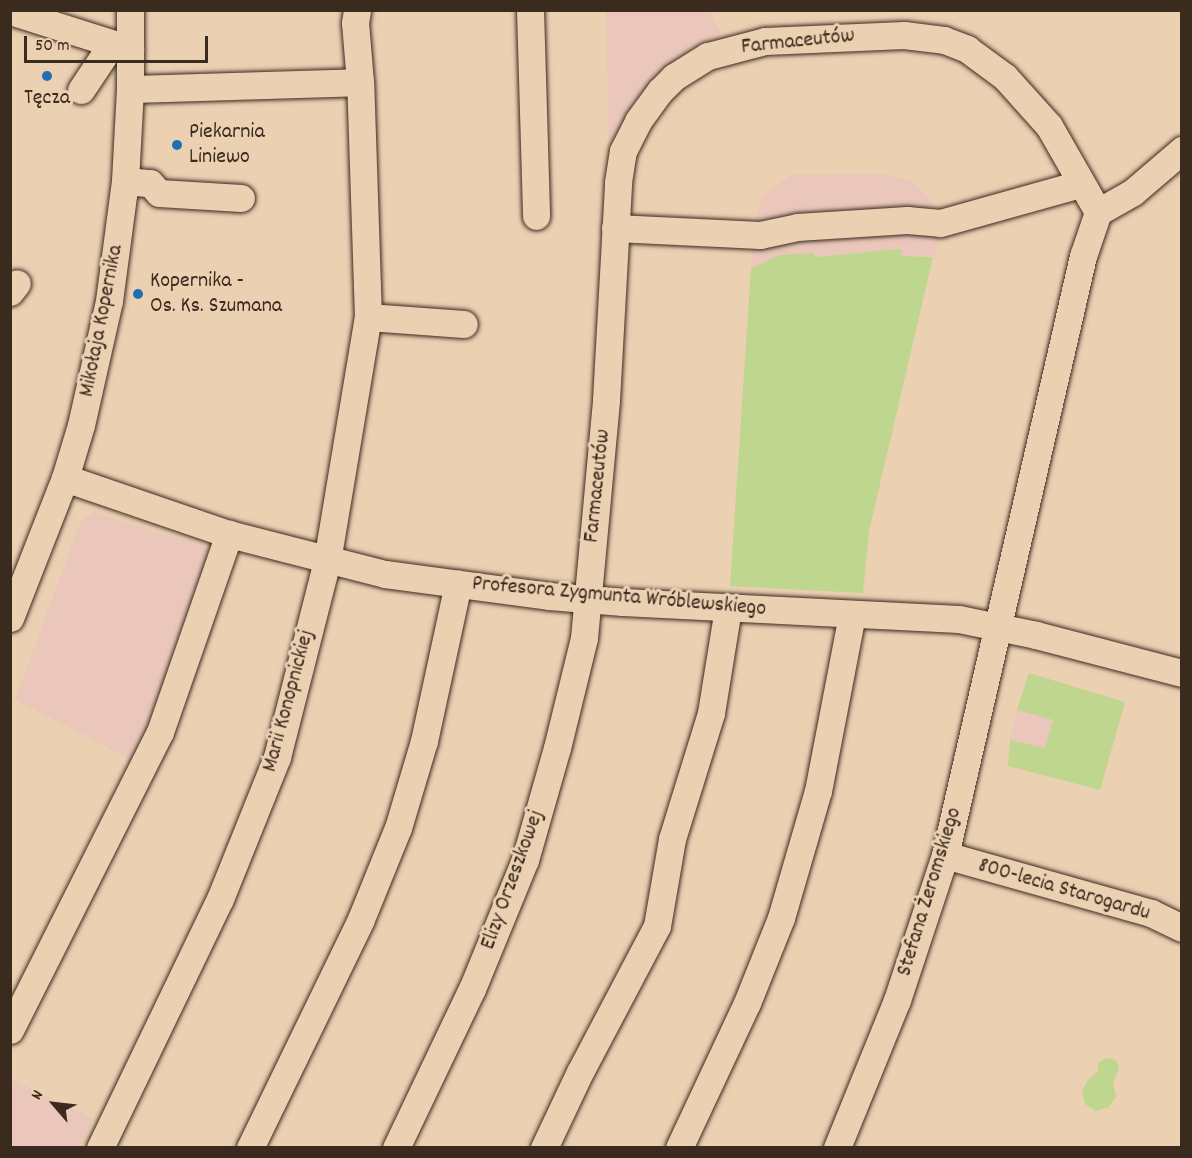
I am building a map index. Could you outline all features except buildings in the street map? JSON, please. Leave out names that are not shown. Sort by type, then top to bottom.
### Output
[{"type":"street","name":"Mikołaja Kopernika","points":[[10,618],[65,478],[81,425],[104,324],[118,242],[125,181],[130,89],[121,47],[130,10]]},
{"type":"street","name":"Marii Konopnickiej","points":[[100,1148],[220,899],[272,768],[327,561],[368,317],[360,82],[355,23],[357,10]]},
{"type":"street","points":[[531,10],[536,216]]},
{"type":"street","points":[[10,11],[121,47],[81,90]]},
{"type":"street","name":"Farmaceutów","points":[[588,599],[606,400],[618,182],[623,151],[638,121],[660,91],[674,77],[708,56],[765,40],[904,35],[944,40],[967,49],[1005,77],[1034,107],[1061,146],[1080,184],[1098,212]]},
{"type":"street","points":[[130,89],[360,82]]},
{"type":"street","points":[[998,627],[1083,256],[1098,212],[1133,192],[1182,150]]},
{"type":"street","points":[[125,181],[150,183],[159,193],[241,198]]},
{"type":"street","points":[[615,228],[760,235],[797,227],[907,220],[940,223],[1080,184]]},
{"type":"street","points":[[368,317],[464,324]]},
{"type":"street","name":"Profesora Zygmunta Wróblewskiego","points":[[65,478],[229,534],[327,561],[385,574],[588,599],[959,619],[1036,635],[1182,673]]},
{"type":"street","points":[[10,1030],[160,732],[229,534]]},
{"type":"street","points":[[250,1148],[361,919],[398,828],[424,741],[458,584]]},
{"type":"street","name":"Elizy Orzeszkowej","points":[[396,1148],[472,989],[525,860],[557,748],[584,638],[588,599]]},
{"type":"street","points":[[544,1148],[580,1072],[657,926],[672,839],[711,713],[728,608]]},
{"type":"street","points":[[679,1148],[747,1003],[781,918],[818,791],[852,614]]},
{"type":"street","name":"Stefana Żeromskiego","points":[[837,1148],[897,1000],[945,855],[998,627]]},
{"type":"street","name":"800-lecia Starogardu","points":[[945,855],[1151,913],[1182,928]]},
{"type":"shaded area","points":[[606,11],[710,11],[721,34],[658,76],[609,144]]},
{"type":"shaded area","points":[[882,174],[912,181],[937,207],[941,215],[941,232],[935,256],[901,256],[901,250],[814,257],[751,269],[753,225],[764,195],[791,175]]},
{"type":"shaded area","points":[[94,512],[219,552],[140,764],[15,700],[80,523]]},
{"type":"shaded area","points":[[1017,710],[1053,720],[1045,748],[1010,740]]},
{"type":"shaded area","points":[[11,1079],[93,1118],[79,1147],[11,1147]]},
{"type":"green space","points":[[901,249],[902,256],[933,257],[869,531],[863,593],[730,586],[751,269],[779,255],[813,253],[815,257]]},
{"type":"green space","points":[[1029,673],[1125,702],[1100,790],[1008,766],[1010,740],[1045,748],[1053,720],[1017,710]]},
{"type":"green space","points":[[1106,1058],[1116,1060],[1119,1069],[1113,1083],[1116,1096],[1109,1107],[1096,1111],[1085,1104],[1082,1091],[1088,1080],[1098,1071],[1098,1063]]},
{"type":"place","name":"Tęcza","points":[[47,76]]},
{"type":"place","name":"Piekarnia Liniewo","points":[[177,145]]},
{"type":"place","name":"Kopernika - Os. Ks. Szumana","points":[[138,294]]}]
